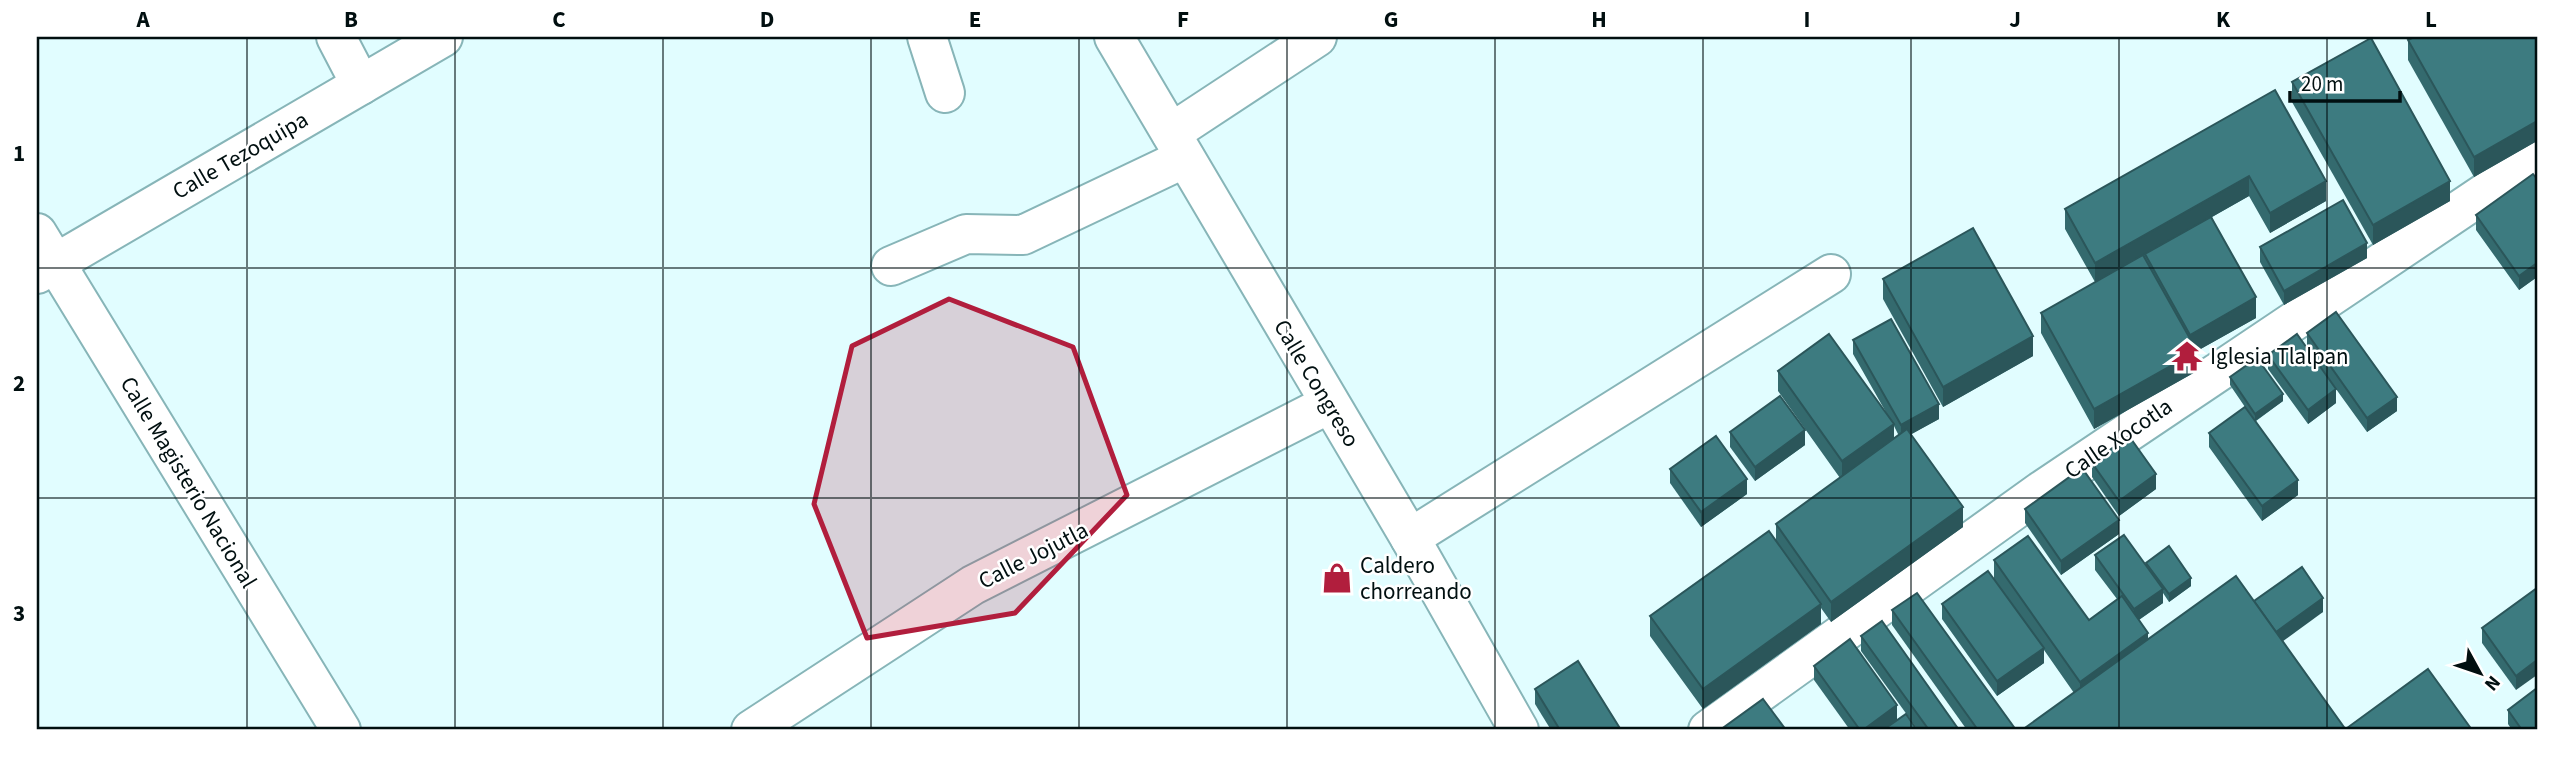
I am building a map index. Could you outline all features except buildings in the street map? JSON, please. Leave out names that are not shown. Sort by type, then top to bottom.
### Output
[{"type":"street","points":[[336,37],[361,85]]},
{"type":"street","name":"Calle Tezoquipa","points":[[43,257],[361,85],[443,37]]},
{"type":"street","points":[[927,37],[945,93]]},
{"type":"street","name":"Calle Congreso","points":[[1114,37],[1410,538],[1519,730]]},
{"type":"street","points":[[891,266],[966,234],[1023,235],[1178,145],[1317,37]]},
{"type":"street","name":"Calle Xocotla","points":[[1708,730],[2040,491],[2537,158]]},
{"type":"street","name":"Calle Magisterio Nacional","points":[[43,257],[341,730]]},
{"type":"street","points":[[1410,538],[1831,274]]},
{"type":"street","name":"Calle Jojutla","points":[[751,730],[973,585],[1329,404]]},
{"type":"highlighted area","points":[[949,299],[1073,347],[1127,495],[1015,613],[867,638],[814,504],[852,346]]},
{"type":"place","name":"Iglesia Tlalpan","points":[[2187,356]]},
{"type":"place","name":"Caldero chorreando","points":[[1337,578]]}]
